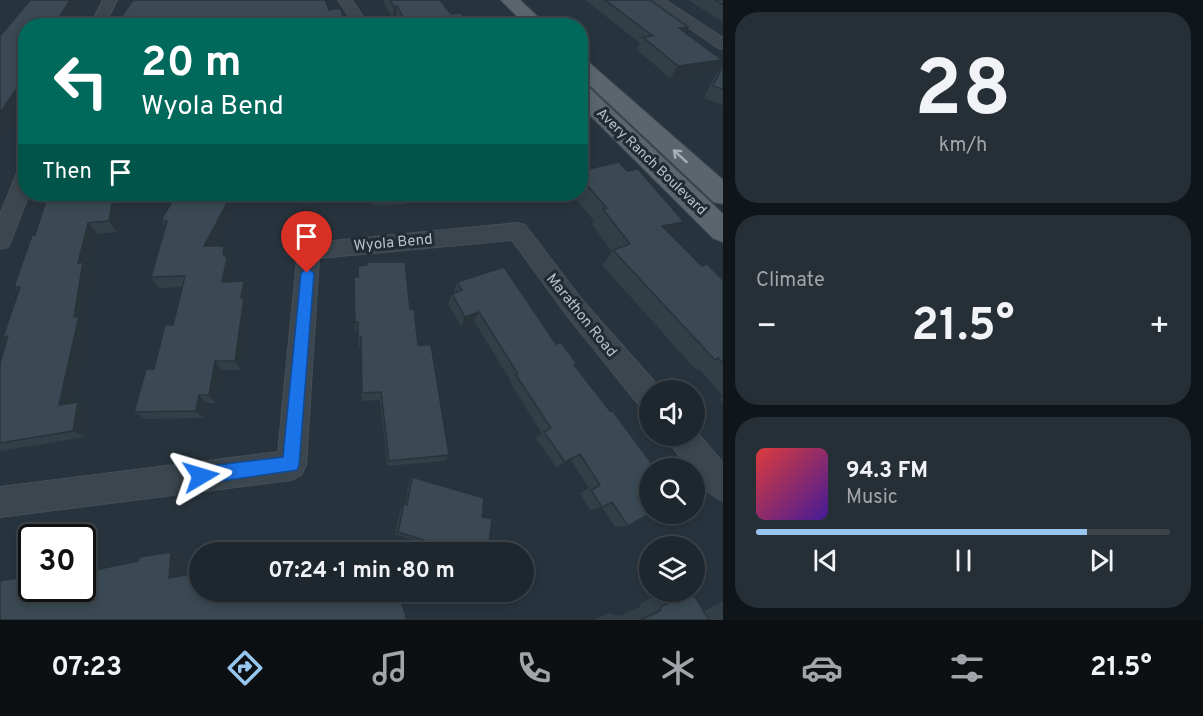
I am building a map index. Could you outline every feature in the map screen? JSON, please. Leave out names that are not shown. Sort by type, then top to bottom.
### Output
[{"type":"main road","points":[[502,3],[509,18]]},
{"type":"main road","points":[[502,3],[525,18]]},
{"type":"main road","name":"Avery Ranch Boulevard","points":[[588,72],[723,195]]},
{"type":"main road","name":"Avery Ranch Boulevard","points":[[588,100],[723,231]]},
{"type":"street","points":[[101,18],[110,0]]},
{"type":"street","points":[[345,0],[357,18]]},
{"type":"street","points":[[656,0],[723,45]]},
{"type":"street","points":[[0,182],[18,178]]},
{"type":"street","points":[[0,242],[18,193]]},
{"type":"street","name":"Marathon Road","points":[[517,231],[574,308],[639,384]]},
{"type":"street","name":"Wyola Bend","points":[[0,502],[291,465],[309,250],[517,231]]},
{"type":"street","points":[[690,446],[723,486]]},
{"type":"building","points":[[30,0],[70,0],[59,18],[18,18],[18,87],[0,113],[0,36]]},
{"type":"building","points":[[133,0],[325,0],[329,10],[340,8],[344,18],[121,18]]},
{"type":"building","points":[[390,0],[440,0],[451,14],[461,13],[465,18],[403,18],[397,6],[394,7]]},
{"type":"building","points":[[605,0],[650,0],[688,27],[679,28],[722,60],[678,66],[643,37],[653,36]]},
{"type":"building","points":[[723,65],[723,89],[713,86]]},
{"type":"building","points":[[619,162],[627,171],[638,169],[684,222],[662,226],[702,266],[707,264],[723,280],[723,363],[718,358],[715,360],[613,250],[630,244],[603,209],[607,208],[588,186],[588,169]]},
{"type":"building","points":[[46,201],[112,201],[109,221],[88,223],[78,263],[83,262],[74,317],[79,316],[59,405],[78,402],[73,431],[0,443],[0,363],[8,336],[3,337],[20,287],[14,287],[32,235],[35,235]]},
{"type":"building","points":[[172,201],[227,203],[204,246],[224,246],[223,254],[227,258],[222,282],[244,281],[241,298],[244,298],[235,361],[215,361],[209,395],[199,395],[196,411],[134,412],[146,369],[154,369],[165,325],[173,325],[185,276],[151,277],[167,221],[161,220]]},
{"type":"building","points":[[366,262],[405,262],[410,309],[414,309],[418,345],[431,345],[449,455],[389,461],[381,392],[362,393],[361,337],[358,337],[358,322],[355,322],[354,277],[358,277],[358,266],[367,265]]},
{"type":"building","points":[[504,267],[556,344],[561,342],[577,364],[574,365],[610,411],[612,410],[648,458],[639,458],[639,520],[628,526],[612,502],[602,507],[591,490],[600,485],[580,454],[565,462],[544,432],[551,428],[479,312],[465,317],[452,294],[462,290],[457,282]]},
{"type":"building","points":[[412,477],[484,498],[482,517],[492,519],[489,542],[430,542],[398,532],[404,503],[407,505]]},
{"type":"building","points":[[171,552],[169,578],[189,574],[189,602],[401,602],[407,620],[0,620],[0,581],[18,578],[18,602],[96,602],[96,566],[100,565],[99,569],[138,561],[139,557]]},
{"type":"building","points":[[670,602],[698,602],[709,620],[640,620],[660,611],[662,606]]},
{"type":"route","points":[[201,476],[291,465],[307,273]]}]
